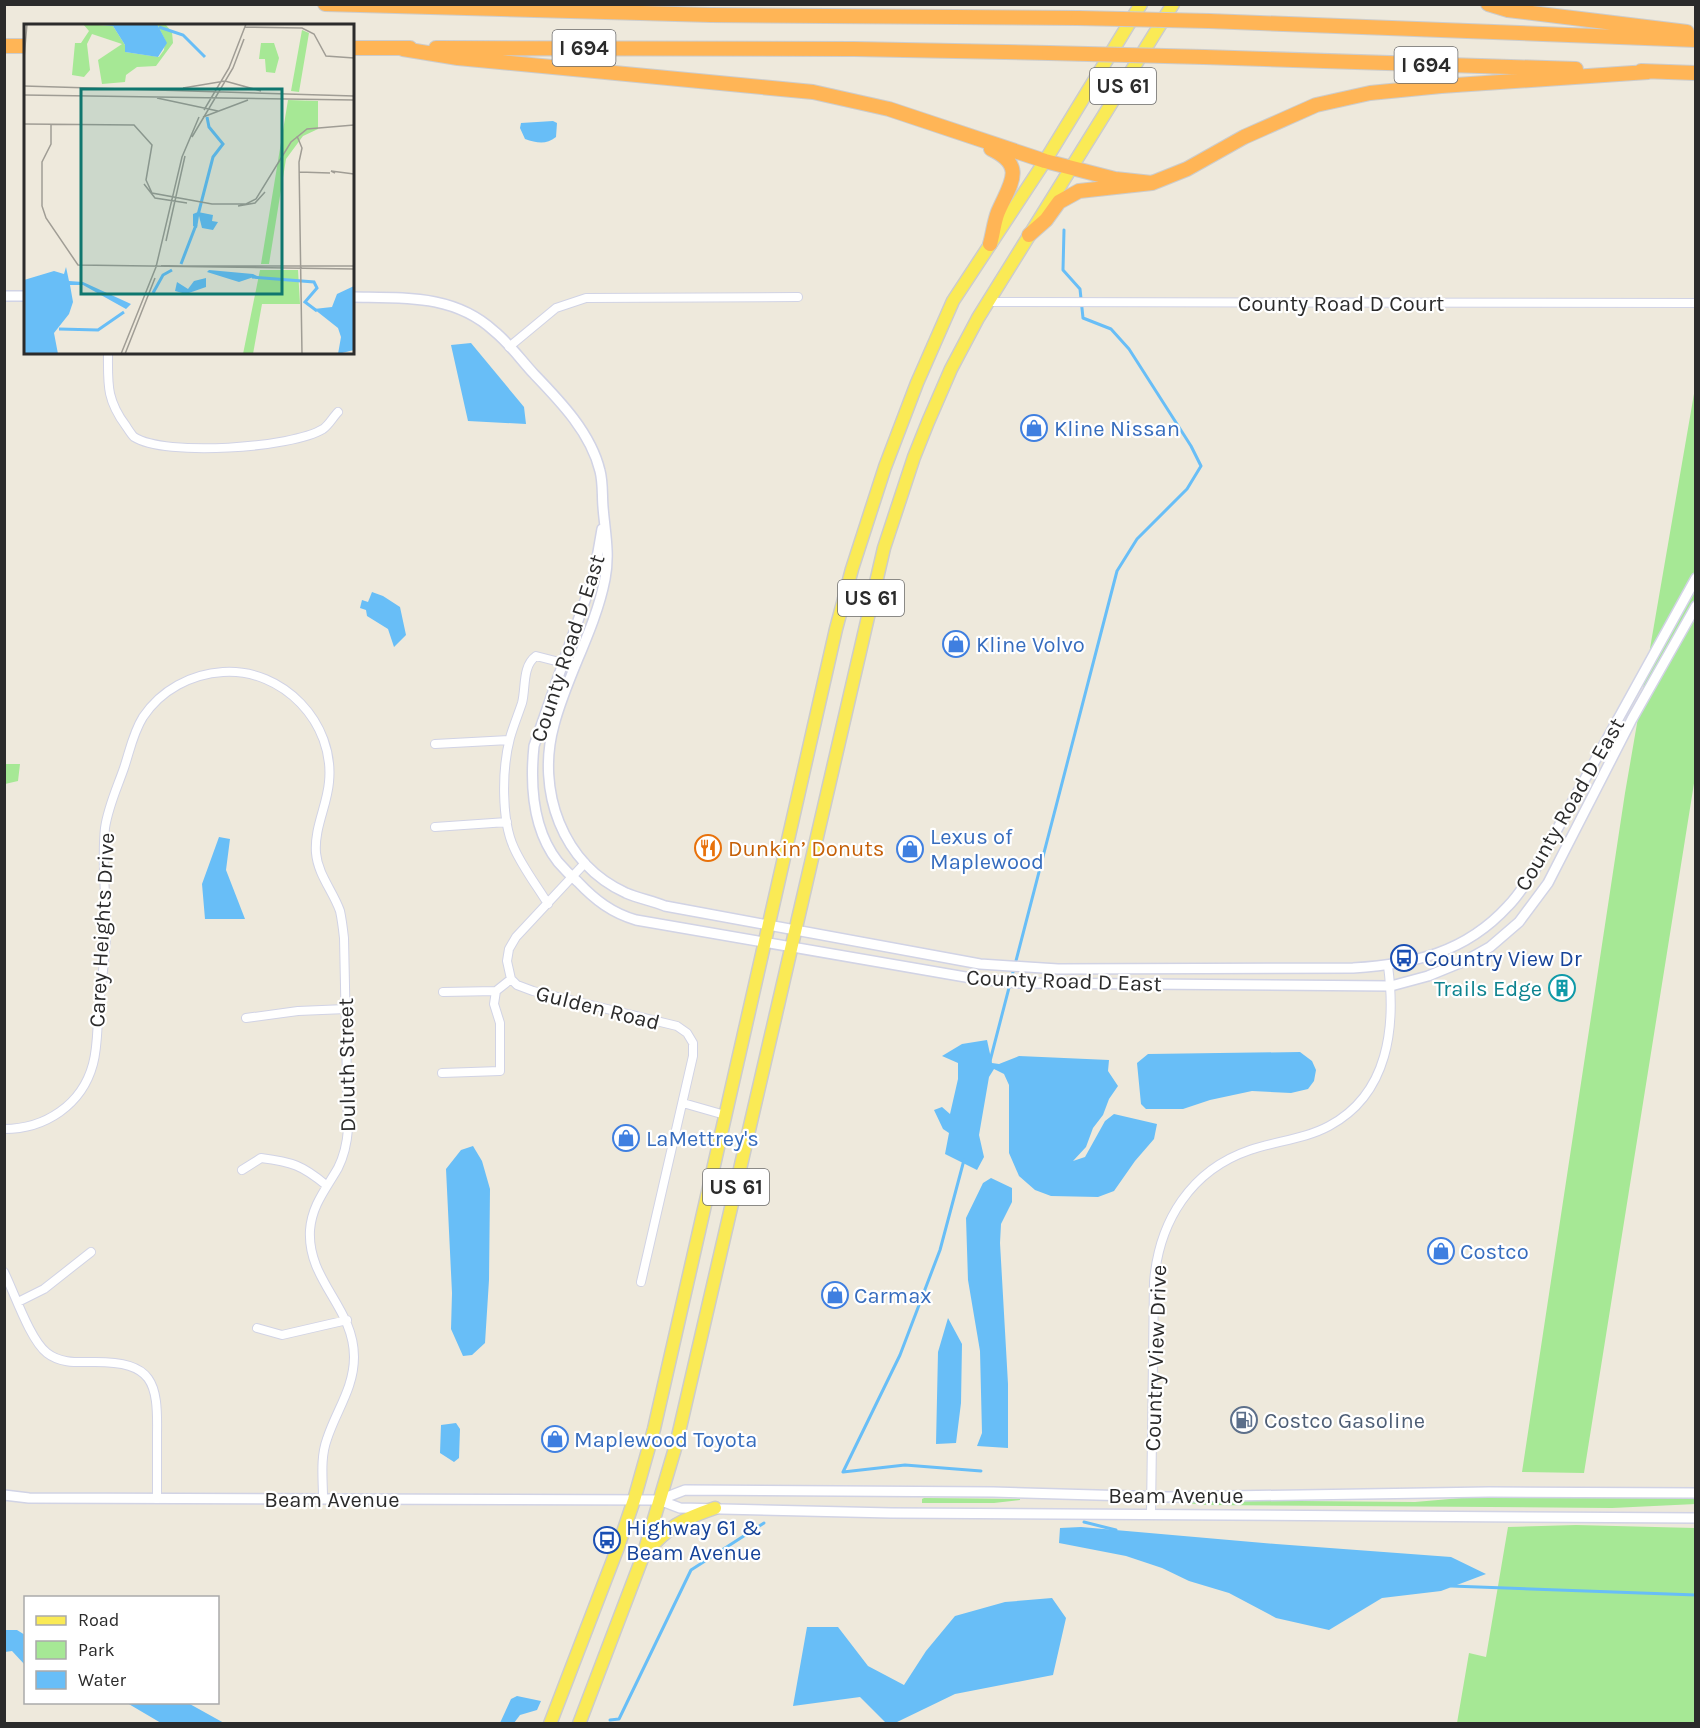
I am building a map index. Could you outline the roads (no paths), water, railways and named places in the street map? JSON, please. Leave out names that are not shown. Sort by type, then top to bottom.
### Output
[{"type":"highway","name":"I 694","points":[[325,4],[711,15],[1209,21],[1695,40]]},
{"type":"highway","points":[[1488,4],[1508,10],[1695,33]]},
{"type":"highway","points":[[4,46],[24,46]]},
{"type":"highway","name":"I 694","points":[[354,48],[854,49],[1204,57],[1695,73]]},
{"type":"highway","points":[[403,48],[468,59],[813,92],[889,109],[1045,161],[1115,179],[1152,183]]},
{"type":"highway","points":[[1029,235],[1046,220],[1059,202],[1079,191],[1152,183],[1187,169],[1244,137],[1316,105],[1370,93],[1648,72]]},
{"type":"highway","points":[[949,128],[999,153],[1009,160],[1013,168],[1012,183],[997,215],[990,244]]},
{"type":"main road","name":"US 61","points":[[550,1724],[603,1589],[634,1500],[654,1429],[836,629],[868,515],[896,435],[953,301],[1045,161],[1141,4]]},
{"type":"main road","name":"US 61","points":[[579,1724],[643,1556],[676,1445],[874,585],[895,512],[928,422],[951,369],[987,302],[1173,4]]},
{"type":"main road","points":[[643,1556],[663,1533],[676,1523],[715,1508]]},
{"type":"street","points":[[4,296],[24,296]]},
{"type":"street","points":[[354,297],[416,298],[445,303],[470,314],[494,330],[561,403],[584,433],[600,470],[603,515]]},
{"type":"street","points":[[509,347],[556,308],[586,298],[798,297]]},
{"type":"street","name":"County Road D Court","points":[[987,302],[1695,303]]},
{"type":"street","points":[[108,354],[108,386],[114,409],[134,436],[159,445],[206,448],[248,446],[300,439],[325,428],[338,412]]},
{"type":"street","name":"County Road D East","points":[[603,515],[594,575],[534,746],[531,771],[536,812],[545,841],[558,862],[595,900],[623,916],[792,948],[977,979],[1019,983],[1391,986],[1428,976],[1467,960],[1490,947],[1519,922],[1548,883],[1632,719],[1695,606]]},
{"type":"street","name":"County Road D East","points":[[603,515],[608,546],[605,577],[599,602],[554,725],[547,764],[550,796],[558,821],[573,849],[585,863],[594,872],[626,893],[665,906],[961,961],[1023,967],[1102,970],[1353,968],[1388,966],[1428,958],[1459,945],[1508,907],[1533,873],[1695,578]]},
{"type":"street","points":[[548,904],[513,848],[507,822],[504,778],[509,740],[522,702],[527,668],[531,659],[536,656],[575,666]]},
{"type":"street","name":"Duluth Street","points":[[128,753],[138,724],[158,699],[176,686],[194,677],[210,673],[228,672],[262,677],[288,692],[310,713],[323,736],[330,779],[328,795],[316,837],[316,852],[323,880],[343,924],[346,1009],[346,1143],[337,1169],[316,1204],[312,1217],[310,1244],[317,1270],[347,1320],[352,1340],[353,1373],[350,1387],[326,1439],[323,1498]]},
{"type":"street","points":[[435,744],[509,740]]},
{"type":"street","name":"Carey Heights Drive","points":[[4,1129],[41,1123],[65,1109],[82,1089],[93,1064],[106,938],[105,828],[108,810],[128,753]]},
{"type":"street","points":[[435,826],[507,822]]},
{"type":"street","name":"Gulden Road","points":[[585,863],[516,937],[509,949],[507,961],[511,979],[517,985],[533,991],[677,1026],[687,1033],[693,1043],[693,1056],[684,1103],[641,1282]]},
{"type":"street","name":"Country View Drive","points":[[1151,1514],[1154,1282],[1156,1260],[1171,1217],[1182,1197],[1224,1161],[1251,1149],[1306,1136],[1351,1111],[1370,1089],[1382,1067],[1388,1044],[1391,986],[1388,966]]},
{"type":"street","points":[[444,992],[496,991],[511,979]]},
{"type":"street","points":[[442,1072],[500,1071],[500,1023],[494,1004],[496,991]]},
{"type":"street","points":[[246,1018],[298,1011],[346,1009]]},
{"type":"street","points":[[684,1103],[725,1115]]},
{"type":"street","points":[[242,1170],[261,1158],[282,1160],[304,1167],[326,1185]]},
{"type":"street","points":[[18,1302],[44,1289],[91,1252]]},
{"type":"street","points":[[4,1272],[39,1346],[55,1358],[73,1362],[122,1363],[139,1370],[152,1384],[158,1404],[157,1499]]},
{"type":"street","points":[[257,1328],[282,1335],[347,1320]]},
{"type":"street","name":"Beam Avenue","points":[[659,1500],[685,1490],[993,1492],[1152,1497],[1489,1492],[1695,1493]]},
{"type":"street","name":"Beam Avenue","points":[[4,1495],[29,1498],[157,1499],[659,1500],[680,1508],[891,1513],[1695,1518]]},
{"type":"water","points":[[553,121],[557,123],[556,137],[545,142],[525,139],[520,128],[521,123]]},
{"type":"water","points":[[471,343],[524,407],[526,424],[468,421],[451,345]]},
{"type":"water","points":[[372,592],[400,607],[406,635],[394,647],[388,629],[367,616],[366,610],[360,608],[362,600],[368,602]]},
{"type":"water","points":[[219,837],[230,839],[226,870],[245,919],[205,919],[202,884]]},
{"type":"water","points":[[987,1040],[992,1063],[999,1064],[1019,1056],[1109,1060],[1108,1071],[1118,1086],[1109,1099],[1103,1115],[1093,1128],[1086,1147],[1073,1161],[1085,1157],[1105,1121],[1114,1114],[1157,1124],[1154,1139],[1114,1191],[1098,1197],[1051,1196],[1035,1190],[1019,1176],[1009,1153],[1009,1085],[1004,1074],[994,1069],[989,1077],[979,1135],[984,1157],[977,1170],[945,1154],[949,1133],[943,1129],[934,1110],[942,1107],[950,1114],[958,1079],[958,1063],[942,1056],[962,1044]]},
{"type":"water","points":[[1300,1052],[1312,1061],[1316,1070],[1314,1081],[1308,1089],[1291,1093],[1252,1091],[1210,1100],[1183,1109],[1146,1109],[1141,1104],[1137,1063],[1148,1054]]},
{"type":"water","points":[[473,1146],[482,1161],[490,1189],[489,1280],[485,1343],[472,1355],[463,1356],[451,1329],[452,1293],[446,1169],[461,1150]]},
{"type":"water","points":[[991,1178],[1012,1188],[1012,1202],[1001,1224],[1000,1243],[1008,1384],[1008,1448],[977,1446],[982,1433],[980,1351],[968,1280],[966,1218],[983,1183]]},
{"type":"water","points":[[948,1318],[962,1344],[961,1403],[956,1443],[936,1444],[938,1352]]},
{"type":"water","points":[[456,1423],[460,1429],[459,1458],[454,1462],[440,1453],[441,1425]]},
{"type":"water","points":[[1081,1527],[1451,1557],[1486,1574],[1441,1591],[1382,1598],[1329,1630],[1276,1618],[1229,1593],[1189,1581],[1162,1568],[1126,1556],[1059,1543],[1060,1528]]},
{"type":"water","points":[[1052,1598],[1066,1618],[1053,1675],[955,1694],[895,1723],[886,1723],[860,1697],[793,1706],[807,1627],[838,1627],[868,1666],[904,1685],[926,1651],[955,1616],[1005,1602]]},
{"type":"water","points":[[4,1630],[17,1630],[24,1634],[24,1664],[12,1651],[5,1652]]},
{"type":"water","points":[[517,1696],[541,1701],[537,1710],[520,1715],[514,1723],[500,1723],[511,1699]]},
{"type":"water","points":[[129,1704],[190,1704],[224,1723],[161,1723]]},
{"type":"waterway","points":[[990,1061],[1117,571],[1137,539],[1187,489],[1201,466],[1191,446],[1129,349],[1111,329],[1083,318],[1080,289],[1063,270],[1064,230]]},
{"type":"waterway","points":[[843,1472],[900,1355],[940,1250],[964,1160]]},
{"type":"waterway","points":[[843,1472],[905,1465],[981,1471]]},
{"type":"waterway","points":[[1084,1522],[1116,1530]]},
{"type":"waterway","points":[[610,1720],[619,1719],[691,1570],[764,1523]]},
{"type":"waterway","points":[[1451,1586],[1696,1595]]},
{"type":"place","name":"Kline Nissan","points":[[1034,428]]},
{"type":"place","name":"Kline Volvo","points":[[956,644]]},
{"type":"place","name":"Dunkin’ Donuts","points":[[708,848]]},
{"type":"place","name":"Lexus of Maplewood","points":[[910,849]]},
{"type":"place","name":"Country View Dr","points":[[1404,958]]},
{"type":"place","name":"Trails Edge","points":[[1562,988]]},
{"type":"place","name":"LaMettrey's","points":[[626,1138]]},
{"type":"place","name":"Costco","points":[[1441,1251]]},
{"type":"place","name":"Carmax","points":[[835,1295]]},
{"type":"place","name":"Costco Gasoline","points":[[1244,1420]]},
{"type":"place","name":"Maplewood Toyota","points":[[555,1439]]},
{"type":"place","name":"Highway 61 & Beam Avenue","points":[[607,1540]]}]
